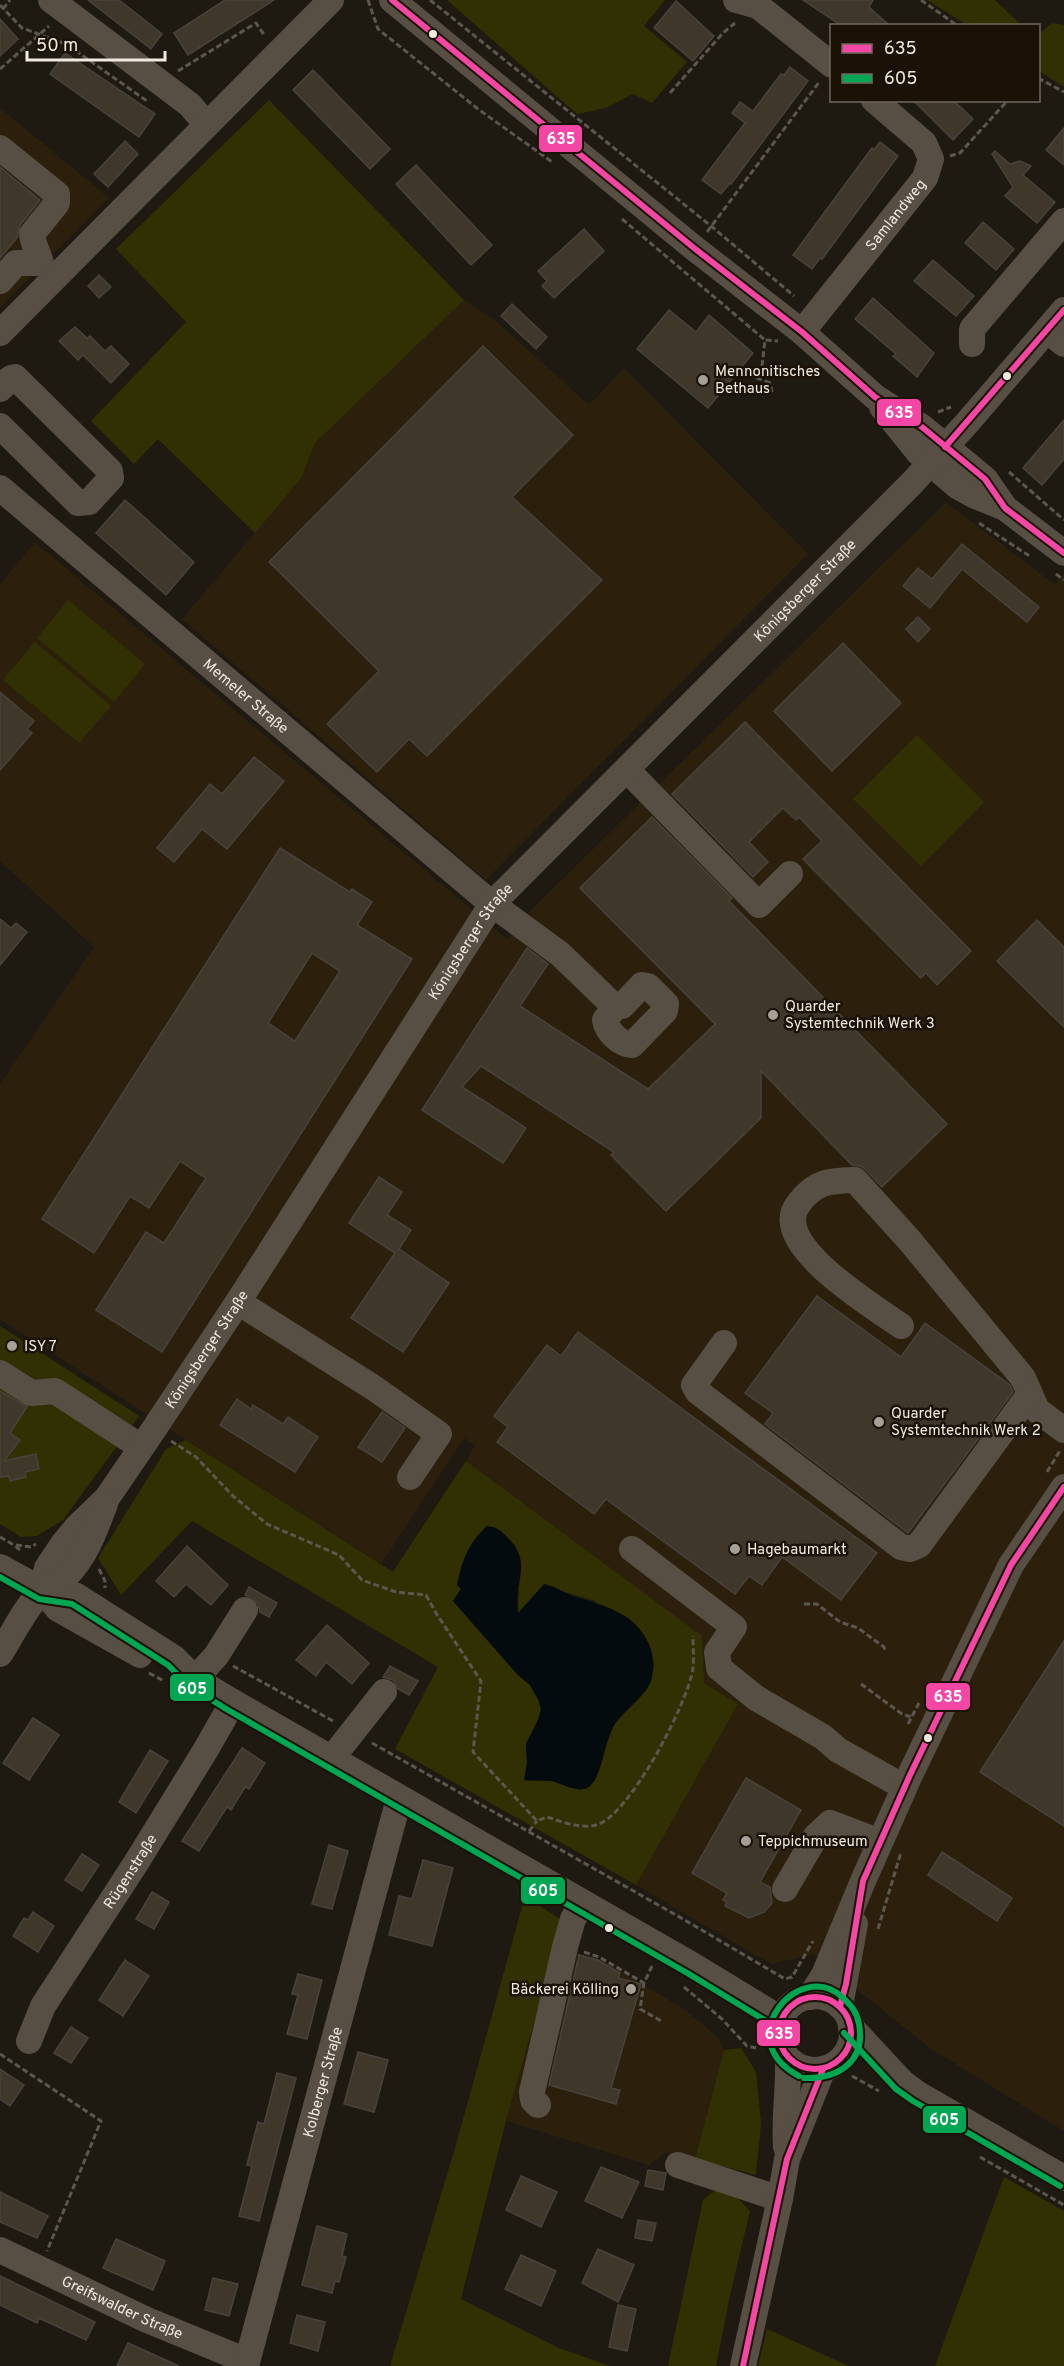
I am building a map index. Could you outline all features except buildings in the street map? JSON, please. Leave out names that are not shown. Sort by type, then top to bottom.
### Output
[{"type":"street","points":[[0,333],[47,271],[206,124],[331,0]]},
{"type":"street","points":[[392,0],[694,248],[799,331],[875,397],[922,427],[938,455],[985,479],[1005,508],[1059,563]]},
{"type":"street","points":[[747,3],[829,69]]},
{"type":"street","points":[[58,5],[160,95],[190,105],[206,124]]},
{"type":"street","points":[[876,102],[924,143],[931,159]]},
{"type":"street","points":[[0,148],[57,194],[57,203],[32,234],[33,242],[47,271]]},
{"type":"street","name":"Samlandweg","points":[[799,331],[925,178],[931,159]]},
{"type":"street","points":[[972,344],[972,329],[1064,221]]},
{"type":"street","points":[[0,281],[16,263],[47,271]]},
{"type":"street","name":"Königsberger Straße","points":[[0,1654],[42,1590],[47,1568],[77,1527],[107,1498],[148,1438],[238,1302],[492,904],[627,770],[967,423],[1056,337],[1064,310]]},
{"type":"street","points":[[0,389],[11,378],[15,378],[110,471],[111,478],[89,502],[78,503],[0,426]]},
{"type":"street","name":"Memeler Straße","points":[[0,488],[492,904],[560,954],[615,1007]]},
{"type":"street","points":[[627,770],[759,905],[790,874]]},
{"type":"street","points":[[901,1326],[812,1259],[801,1244],[793,1219],[796,1206],[807,1192],[826,1181],[855,1180],[1023,1378],[1037,1410],[1064,1430]]},
{"type":"street","points":[[238,1302],[374,1388],[439,1434],[410,1477]]},
{"type":"street","points":[[724,1343],[694,1385],[698,1392],[901,1547],[910,1550],[919,1545],[1029,1395]]},
{"type":"street","points":[[0,1373],[31,1393],[55,1390],[148,1438]]},
{"type":"street","points":[[810,1997],[824,1975],[904,1786],[1011,1565],[1064,1487]]},
{"type":"street","points":[[632,1549],[734,1627],[717,1652],[719,1668],[756,1698],[823,1737],[838,1750],[904,1786]]},
{"type":"street","points":[[0,1567],[42,1590],[75,1595],[174,1658],[195,1679],[232,1702],[402,1798],[781,2019]]},
{"type":"street","points":[[195,1679],[216,1656],[245,1610]]},
{"type":"street","points":[[332,1758],[351,1731],[362,1723],[384,1692]]},
{"type":"street","name":"Rügenstraße","points":[[29,2042],[43,2006],[206,1751],[232,1702]]},
{"type":"street","name":"Kolberger Straße","points":[[247,2364],[396,1810],[402,1798]]},
{"type":"street","points":[[785,1889],[816,1836],[830,1823],[880,1842]]},
{"type":"street","points":[[787,2159],[833,2064],[849,2047],[845,2017],[846,1984],[863,1881]]},
{"type":"street","points":[[538,2105],[533,2100],[532,2092],[565,1947],[573,1918],[583,1903]]},
{"type":"street","points":[[743,2366],[787,2159],[784,2124],[789,2088],[788,2059],[779,2040],[781,2019],[792,2004],[810,1997],[831,2000],[903,2083]]},
{"type":"street","points":[[788,2059],[804,2069],[833,2064],[861,2063],[903,2083],[918,2094],[1064,2178]]},
{"type":"street","points":[[678,2165],[780,2199]]},
{"type":"street","name":"Greifswalder Straße","points":[[0,2250],[147,2320],[247,2364]]},
{"type":"path","points":[[3,9],[10,0]]},
{"type":"path","points":[[368,0],[378,29],[478,109],[552,162]]},
{"type":"path","points":[[430,0],[711,226],[800,301],[799,331],[765,340]]},
{"type":"path","points":[[921,0],[955,24]]},
{"type":"path","points":[[670,93],[747,3]]},
{"type":"path","points":[[0,5],[22,28],[66,44],[144,101],[160,95],[177,72],[256,22],[267,37]]},
{"type":"path","points":[[0,69],[39,36],[58,5]]},
{"type":"path","points":[[694,248],[829,69]]},
{"type":"path","points":[[1040,79],[1064,92]]},
{"type":"path","points":[[931,159],[960,153],[1006,102]]},
{"type":"path","points":[[620,218],[765,340]]},
{"type":"path","points":[[765,340],[762,366],[757,378],[770,383],[772,392]]},
{"type":"path","points":[[932,415],[957,406],[967,423]]},
{"type":"path","points":[[1006,470],[1064,520]]},
{"type":"path","points":[[972,518],[1036,561]]},
{"type":"path","points":[[1059,563],[1064,580]]},
{"type":"path","points":[[148,1438],[196,1457],[234,1496],[267,1524],[339,1555],[362,1580],[396,1592],[426,1595],[481,1681],[472,1752],[537,1821]]},
{"type":"path","points":[[0,1537],[15,1545]]},
{"type":"path","points":[[99,1569],[105,1581],[104,1595]]},
{"type":"path","points":[[804,1604],[817,1605],[840,1622],[858,1628],[884,1647],[885,1651]]},
{"type":"path","points":[[529,1831],[537,1821],[547,1817],[573,1825],[597,1825],[616,1811],[630,1796],[670,1731],[693,1670],[693,1636]]},
{"type":"path","points":[[216,1656],[683,1918],[770,1971],[785,1978],[792,1977]]},
{"type":"path","points":[[861,1684],[902,1714],[911,1717]]},
{"type":"path","points":[[565,1947],[599,1958],[644,1983]]},
{"type":"path","points":[[652,1966],[644,1983],[640,2010],[663,2022]]},
{"type":"path","points":[[0,2054],[101,2121],[40,2269]]},
{"type":"shaded area","points":[[447,0],[665,0],[644,26],[687,62],[652,103],[633,94],[606,108],[577,114]]},
{"type":"shaded area","points":[[927,0],[995,0],[1020,24],[965,24]]},
{"type":"shaded area","points":[[1052,23],[1064,25],[1064,87],[1040,72],[1040,33]]},
{"type":"shaded area","points":[[269,100],[464,300],[315,443],[302,477],[255,533],[158,439],[134,464],[91,421],[186,322],[116,249]]},
{"type":"shaded area","points":[[0,108],[109,198],[0,308]]},
{"type":"shaded area","points":[[464,300],[497,322],[589,405],[624,368],[808,554],[486,880],[182,619],[302,477],[315,443]]},
{"type":"shaded area","points":[[946,502],[1055,585],[1064,573],[1064,2131],[930,2048],[813,1954],[771,1964],[636,1885],[738,1704],[704,1683],[527,1509],[466,1461],[475,1445],[464,1438],[381,1564],[0,1319],[0,1084],[94,947],[0,861],[0,584],[35,542],[508,940],[528,913]]},
{"type":"shaded area","points":[[68,600],[145,664],[114,702],[37,638]]},
{"type":"shaded area","points":[[35,642],[111,706],[79,743],[3,680]]},
{"type":"shaded area","points":[[917,735],[984,802],[921,866],[853,799]]},
{"type":"shaded area","points":[[0,1326],[139,1416],[63,1520],[37,1536],[21,1537],[0,1524]]},
{"type":"shaded area","points":[[186,1440],[393,1572],[466,1461],[702,1636],[704,1683],[738,1704],[636,1885],[395,1749],[438,1667],[192,1521],[121,1595],[98,1558],[166,1449]],"holes":[[[551,1586],[595,1601],[652,1678],[642,1694],[614,1725],[603,1755],[568,1787],[551,1781],[525,1780],[526,1744],[538,1720],[541,1710],[539,1701],[530,1685],[517,1674],[453,1601],[461,1589],[519,1590],[518,1613]]]},
{"type":"shaded area","points":[[487,1526],[502,1532],[515,1546],[519,1555],[521,1573],[517,1602],[518,1613],[544,1584],[548,1585],[626,1616],[642,1632],[650,1646],[653,1672],[650,1684],[613,1727],[596,1778],[587,1788],[574,1789],[552,1781],[524,1780],[527,1763],[526,1744],[538,1720],[541,1710],[539,1701],[530,1685],[517,1674],[453,1601],[461,1589],[457,1585],[467,1553]]},
{"type":"shaded area","points":[[525,1896],[563,1921],[506,2121],[461,2299],[559,2348],[610,2366],[390,2366],[457,2141]]},
{"type":"shaded area","points":[[556,1947],[598,1959],[627,1975],[685,2010],[718,2037],[724,2050],[695,2159],[665,2153],[649,2165],[506,2121]]},
{"type":"shaded area","points":[[741,2048],[756,2072],[761,2123],[756,2175],[695,2159],[724,2050]]},
{"type":"shaded area","points":[[1004,2177],[1064,2211],[1064,2366],[935,2366]]},
{"type":"shaded area","points":[[715,2190],[735,2195],[750,2211],[716,2366],[668,2366],[703,2200]]},
{"type":"shaded area","points":[[767,2329],[849,2366],[758,2366]]},
{"type":"transit line","name":"635","points":[[392,0],[694,248],[802,332],[875,397],[922,427],[985,479],[1005,508],[1064,553]]},
{"type":"transit line","name":"635","points":[[945,447],[1064,310]]},
{"type":"transit line","name":"635","points":[[840,2006],[846,1984],[863,1881],[910,1775],[1011,1565],[1064,1487]]},
{"type":"transit line","name":"605","points":[[0,1577],[39,1599],[72,1604],[168,1665],[189,1686],[228,1710],[689,1974],[776,2027]]},
{"type":"transit line","name":"605","points":[[799,2076],[779,2060],[770,2043],[771,2024],[778,2008],[791,1995],[808,1988],[825,1988],[842,1997],[855,2012],[859,2024],[858,2049],[847,2066],[838,2071],[816,2078],[804,2078]]},
{"type":"transit line","name":"635","points":[[822,1997],[841,2007],[849,2019],[851,2033],[849,2047],[841,2059],[829,2067],[808,2069],[789,2059],[781,2047],[779,2026],[789,2007],[801,1999],[822,1997]]},
{"type":"transit line","name":"605","points":[[844,2033],[896,2089],[1060,2186]]},
{"type":"transit line","name":"635","points":[[743,2366],[787,2159],[823,2069]]},
{"type":"place","name":"Mennonitisches Bethaus","points":[[703,380]]},
{"type":"place","name":"Quarder Systemtechnik Werk 3","points":[[773,1015]]},
{"type":"place","name":"ISY 7","points":[[12,1346]]},
{"type":"place","name":"Quarder Systemtechnik Werk 2","points":[[879,1422]]},
{"type":"place","name":"Hagebaumarkt","points":[[735,1549]]},
{"type":"place","name":"Teppichmuseum","points":[[746,1841]]},
{"type":"place","name":"Bäckerei Kölling","points":[[631,1989]]}]
